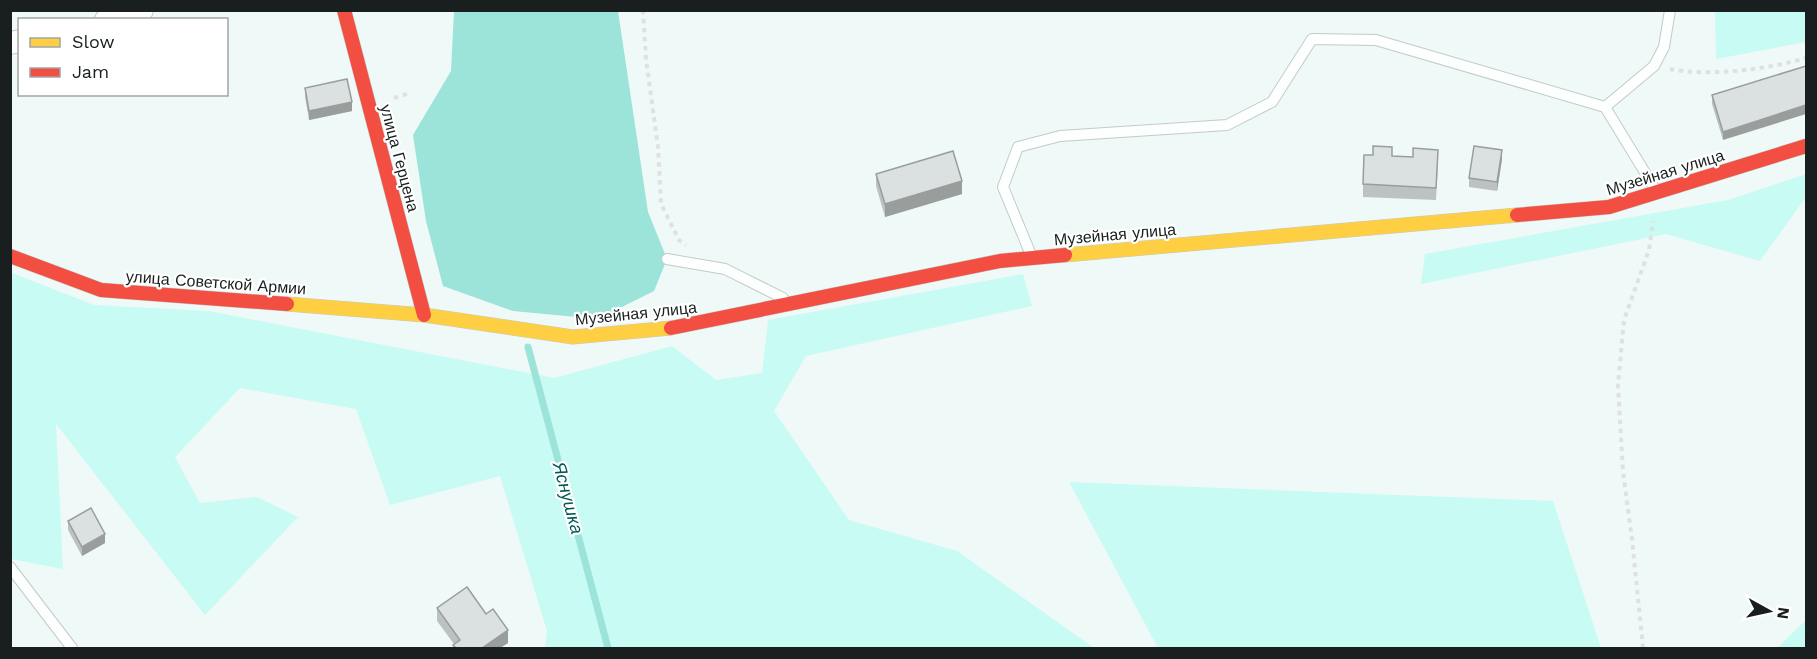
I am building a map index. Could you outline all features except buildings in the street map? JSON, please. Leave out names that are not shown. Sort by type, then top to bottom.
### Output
[{"type":"street","points":[[113,18],[142,10]]},
{"type":"street","name":"улица Герцена","points":[[344,10],[424,315]]},
{"type":"street","name":"Музейная улица","points":[[424,315],[573,337],[674,328],[1000,261],[1609,207],[1806,146]]},
{"type":"street","name":"улица Советской Армии","points":[[10,256],[101,290],[424,315]]},
{"type":"lane","points":[[1605,107],[1654,66],[1664,47],[1670,10]]},
{"type":"lane","points":[[1033,258],[1002,187],[1018,147],[1060,136],[1227,125],[1272,102],[1312,39],[1376,40],[1605,107],[1657,192]]},
{"type":"lane","points":[[667,259],[725,269],[794,303]]},
{"type":"lane","points":[[11,568],[72,648]]},
{"type":"path","points":[[643,10],[646,59],[658,147],[661,204],[679,240],[688,246]]},
{"type":"path","points":[[1654,66],[1680,71],[1730,72],[1806,58]]},
{"type":"path","points":[[1643,648],[1623,472],[1618,385],[1624,320],[1649,250],[1657,192]]},
{"type":"shaded area","points":[[1715,10],[1806,11],[1806,42],[1716,59]]},
{"type":"shaded area","points":[[454,11],[618,11],[648,212],[667,259],[654,291],[598,319],[513,311],[443,286],[426,221],[413,135],[451,71]]},
{"type":"shaded area","points":[[1806,174],[1806,199],[1760,261],[1666,234],[1421,284],[1425,254],[1728,200]]},
{"type":"shaded area","points":[[10,272],[94,305],[209,311],[554,378],[672,346],[716,380],[762,373],[768,320],[1023,274],[1032,306],[806,356],[774,411],[849,520],[957,551],[1094,648],[545,648],[547,631],[500,476],[390,505],[356,409],[240,388],[175,457],[200,503],[257,497],[298,517],[205,615],[56,424],[63,569],[11,559]]},
{"type":"shaded area","points":[[1069,482],[1553,501],[1601,648],[1158,648]]},
{"type":"shaded area","points":[[1806,620],[1806,648],[1777,648]]},
{"type":"waterway","name":"Яснушка","points":[[528,347],[608,648]]},
{"type":"traffic: slow","points":[[1065,255],[1517,215]]},
{"type":"traffic: slow","points":[[287,304],[424,315],[573,337],[671,328]]},
{"type":"traffic: jam","points":[[344,10],[424,315]]},
{"type":"traffic: jam","points":[[1517,215],[1609,207],[1806,146]]},
{"type":"traffic: jam","points":[[671,328],[1000,261],[1065,255]]},
{"type":"traffic: jam","points":[[10,256],[101,290],[287,304]]}]
